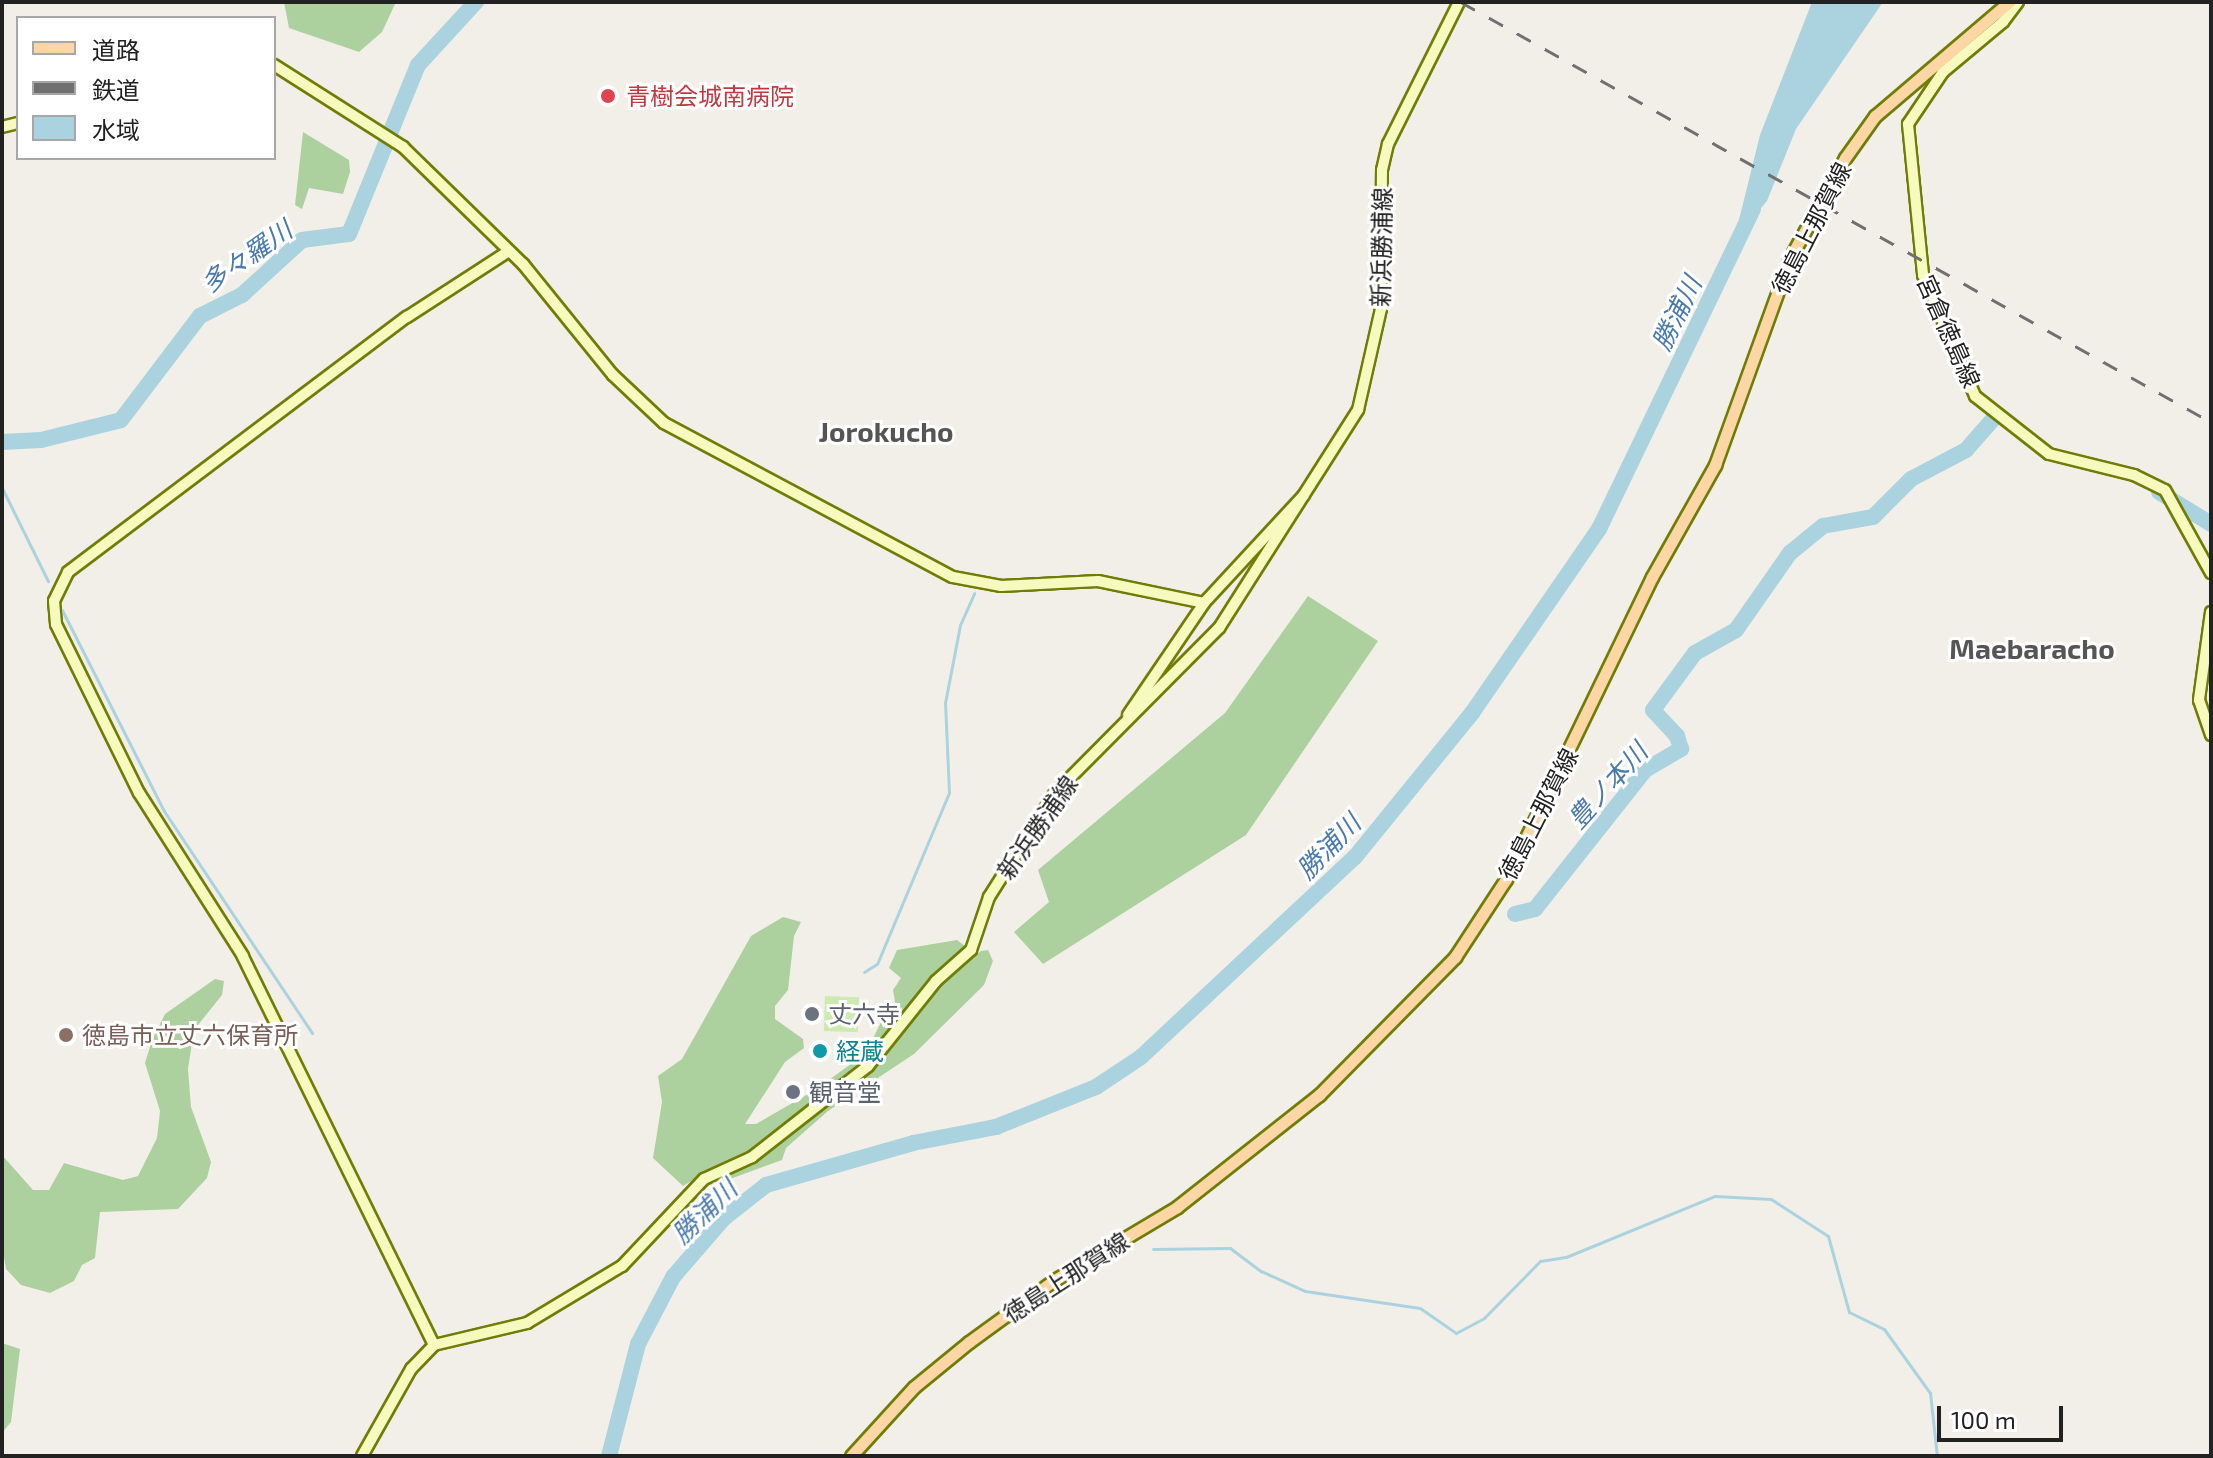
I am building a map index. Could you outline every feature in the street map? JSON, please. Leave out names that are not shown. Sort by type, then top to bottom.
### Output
[{"type":"main road","name":"徳島上那賀線","points":[[851,1456],[906,1395],[969,1342],[1053,1281],[1177,1207],[1319,1095],[1455,957],[1506,879],[1652,577],[1715,465],[1790,258],[1845,158],[1875,116],[2009,2]]},
{"type":"street","name":"新浜勝浦線","points":[[434,1345],[527,1323],[611,1273],[704,1179],[752,1157],[868,1066],[936,981],[971,950],[989,897],[1055,793],[1219,628],[1358,410],[1372,356],[1383,285],[1382,170],[1388,144],[1459,2]]},
{"type":"street","name":"宮倉徳島線","points":[[2018,2],[2003,22],[1943,72],[1908,124],[1923,275],[1975,396],[2049,454],[2134,475],[2165,490],[2211,573]]},
{"type":"street","points":[[276,66],[380,127],[403,147],[509,251],[613,375],[664,423],[934,570],[992,585],[1123,584],[1204,603]]},
{"type":"street","points":[[362,1456],[411,1369],[434,1345],[243,956],[139,793],[56,624],[54,601],[68,572],[407,317],[509,251]]},
{"type":"street","points":[[1124,724],[1204,603],[1284,511],[1309,491]]},
{"type":"street","points":[[2211,612],[2199,700],[2211,735]]},
{"type":"green space","points":[[284,2],[396,2],[382,32],[359,52],[289,28]]},
{"type":"green space","points":[[303,132],[349,160],[350,172],[343,194],[309,188],[302,209],[295,205]]},
{"type":"green space","points":[[1308,596],[1378,641],[1246,835],[1043,964],[1014,932],[1049,902],[1038,870],[1225,713]]},
{"type":"green space","points":[[783,917],[801,922],[794,936],[788,990],[775,1006],[775,1019],[803,1039],[804,1048],[785,1062],[745,1124],[756,1124],[815,1090],[866,1053],[882,1020],[897,1013],[893,990],[901,978],[889,968],[897,950],[957,940],[965,946],[955,955],[960,967],[981,951],[988,950],[993,961],[984,985],[914,1054],[828,1111],[786,1148],[782,1160],[711,1186],[707,1172],[683,1186],[653,1158],[662,1102],[658,1076],[682,1059],[751,936]]},
{"type":"green space","points":[[215,979],[224,981],[222,995],[194,1030],[188,1069],[191,1107],[211,1162],[207,1178],[178,1209],[100,1212],[95,1258],[82,1265],[74,1281],[50,1293],[21,1285],[6,1269],[2,1244],[2,1155],[33,1190],[49,1190],[64,1163],[123,1180],[138,1176],[157,1138],[160,1111],[145,1063],[152,1040],[165,1014]]},
{"type":"green space","points":[[825,996],[859,997],[858,1032],[824,1031]]},
{"type":"green space","points":[[2,1343],[20,1349],[11,1422],[2,1433]]},
{"type":"water","points":[[1812,2],[1883,2],[1796,129],[1767,201],[1734,240],[1760,135]]},
{"type":"waterway","name":"多々羅川","points":[[2,442],[41,440],[121,420],[200,316],[242,295],[302,240],[349,234],[418,65],[476,2]]},
{"type":"waterway","name":"勝浦川","points":[[609,1456],[638,1344],[673,1277],[723,1219],[766,1185],[913,1143],[996,1127],[1096,1087],[1141,1057],[1355,857],[1472,713],[1599,529],[1753,209]]},
{"type":"waterway","name":"豊ノ本川","points":[[1515,914],[1535,909],[1645,770],[1681,749],[1677,736],[1653,710],[1695,653],[1736,630],[1790,553],[1823,526],[1873,517],[1911,479],[1966,450],[1994,418]]},
{"type":"waterway","points":[[2,488],[48,581]]},
{"type":"waterway","name":"豊ノ本川","points":[[2159,492],[2211,524]]},
{"type":"waterway","points":[[864,972],[877,964],[949,793],[945,703],[960,625],[974,593]]},
{"type":"waterway","points":[[62,610],[164,811],[312,1033]]},
{"type":"waterway","points":[[1153,1249],[1230,1248],[1261,1271],[1305,1291],[1420,1308],[1456,1333],[1484,1318],[1540,1261],[1566,1257],[1715,1196],[1771,1199],[1828,1236],[1849,1312],[1884,1329],[1930,1393],[1937,1456]]},
{"type":"railway","points":[[1461,2],[2211,422]]},
{"type":"place","name":"青樹会城南病院","points":[[608,96]]},
{"type":"place","name":"丈六寺","points":[[812,1014]]},
{"type":"place","name":"徳島市立丈六保育所","points":[[66,1035]]},
{"type":"place","name":"経蔵","points":[[820,1051]]},
{"type":"place","name":"観音堂","points":[[793,1092]]},
{"type":"district","name":"Jorokucho","points":[[886,431]]},
{"type":"district","name":"Maebaracho","points":[[2032,648]]}]
